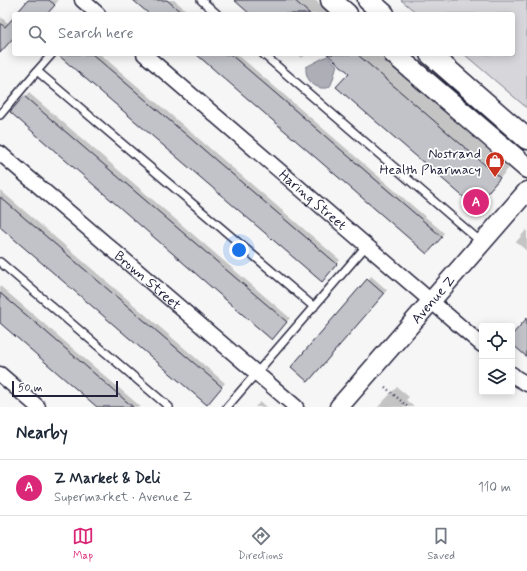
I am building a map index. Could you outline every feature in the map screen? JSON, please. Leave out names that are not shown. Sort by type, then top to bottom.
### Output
[{"type":"main road","points":[[331,0],[345,12]]},
{"type":"main road","points":[[368,0],[382,12]]},
{"type":"main road","points":[[396,56],[527,168]]},
{"type":"main road","points":[[432,56],[527,139]]},
{"type":"street","name":"Haring Street","points":[[146,56],[479,341]]},
{"type":"street","name":"Brown Street","points":[[0,153],[296,407]]},
{"type":"street","name":"Avenue Z","points":[[339,407],[527,191]]},
{"type":"street","points":[[0,374],[38,407]]},
{"type":"street","points":[[515,377],[527,384]]},
{"type":"lane","points":[[201,0],[215,12]]},
{"type":"lane","points":[[0,115],[50,56]]},
{"type":"lane","points":[[265,56],[481,243]]},
{"type":"lane","points":[[37,71],[314,307]]},
{"type":"lane","points":[[228,407],[367,245]]},
{"type":"lane","points":[[0,262],[169,407]]},
{"type":"path","points":[[385,387],[408,407]]},
{"type":"shaded area","points":[[401,0],[527,0],[527,108],[466,56],[515,56],[515,12],[416,12]]},
{"type":"shaded area","points":[[327,56],[337,65],[332,82],[327,88],[317,87],[309,80],[306,67]]},
{"type":"building","points":[[28,0],[49,0],[55,5],[49,12],[18,12]]},
{"type":"building","points":[[133,0],[167,0],[181,12],[147,12]]},
{"type":"building","points":[[234,0],[294,0],[308,12],[248,12]]},
{"type":"building","points":[[12,19],[12,39],[0,53],[0,23],[5,27]]},
{"type":"building","points":[[59,56],[94,56],[337,264],[322,282]]},
{"type":"building","points":[[198,56],[232,56],[442,237],[427,254]]},
{"type":"building","points":[[329,56],[359,56],[500,178],[475,207],[336,87],[349,73]]},
{"type":"building","points":[[24,96],[287,322],[272,340],[10,112]]},
{"type":"building","points":[[0,197],[222,387],[207,405],[0,227]]},
{"type":"building","points":[[367,279],[384,294],[308,382],[291,367]]},
{"type":"building","points":[[0,293],[133,407],[97,407],[0,323]]},
{"type":"building","points":[[527,318],[527,357],[515,347],[515,332]]},
{"type":"place","name":"Nostrand Health Pharmacy","points":[[495,178]]},
{"type":"place","name":"Z Market & Deli","points":[[476,202]]}]
